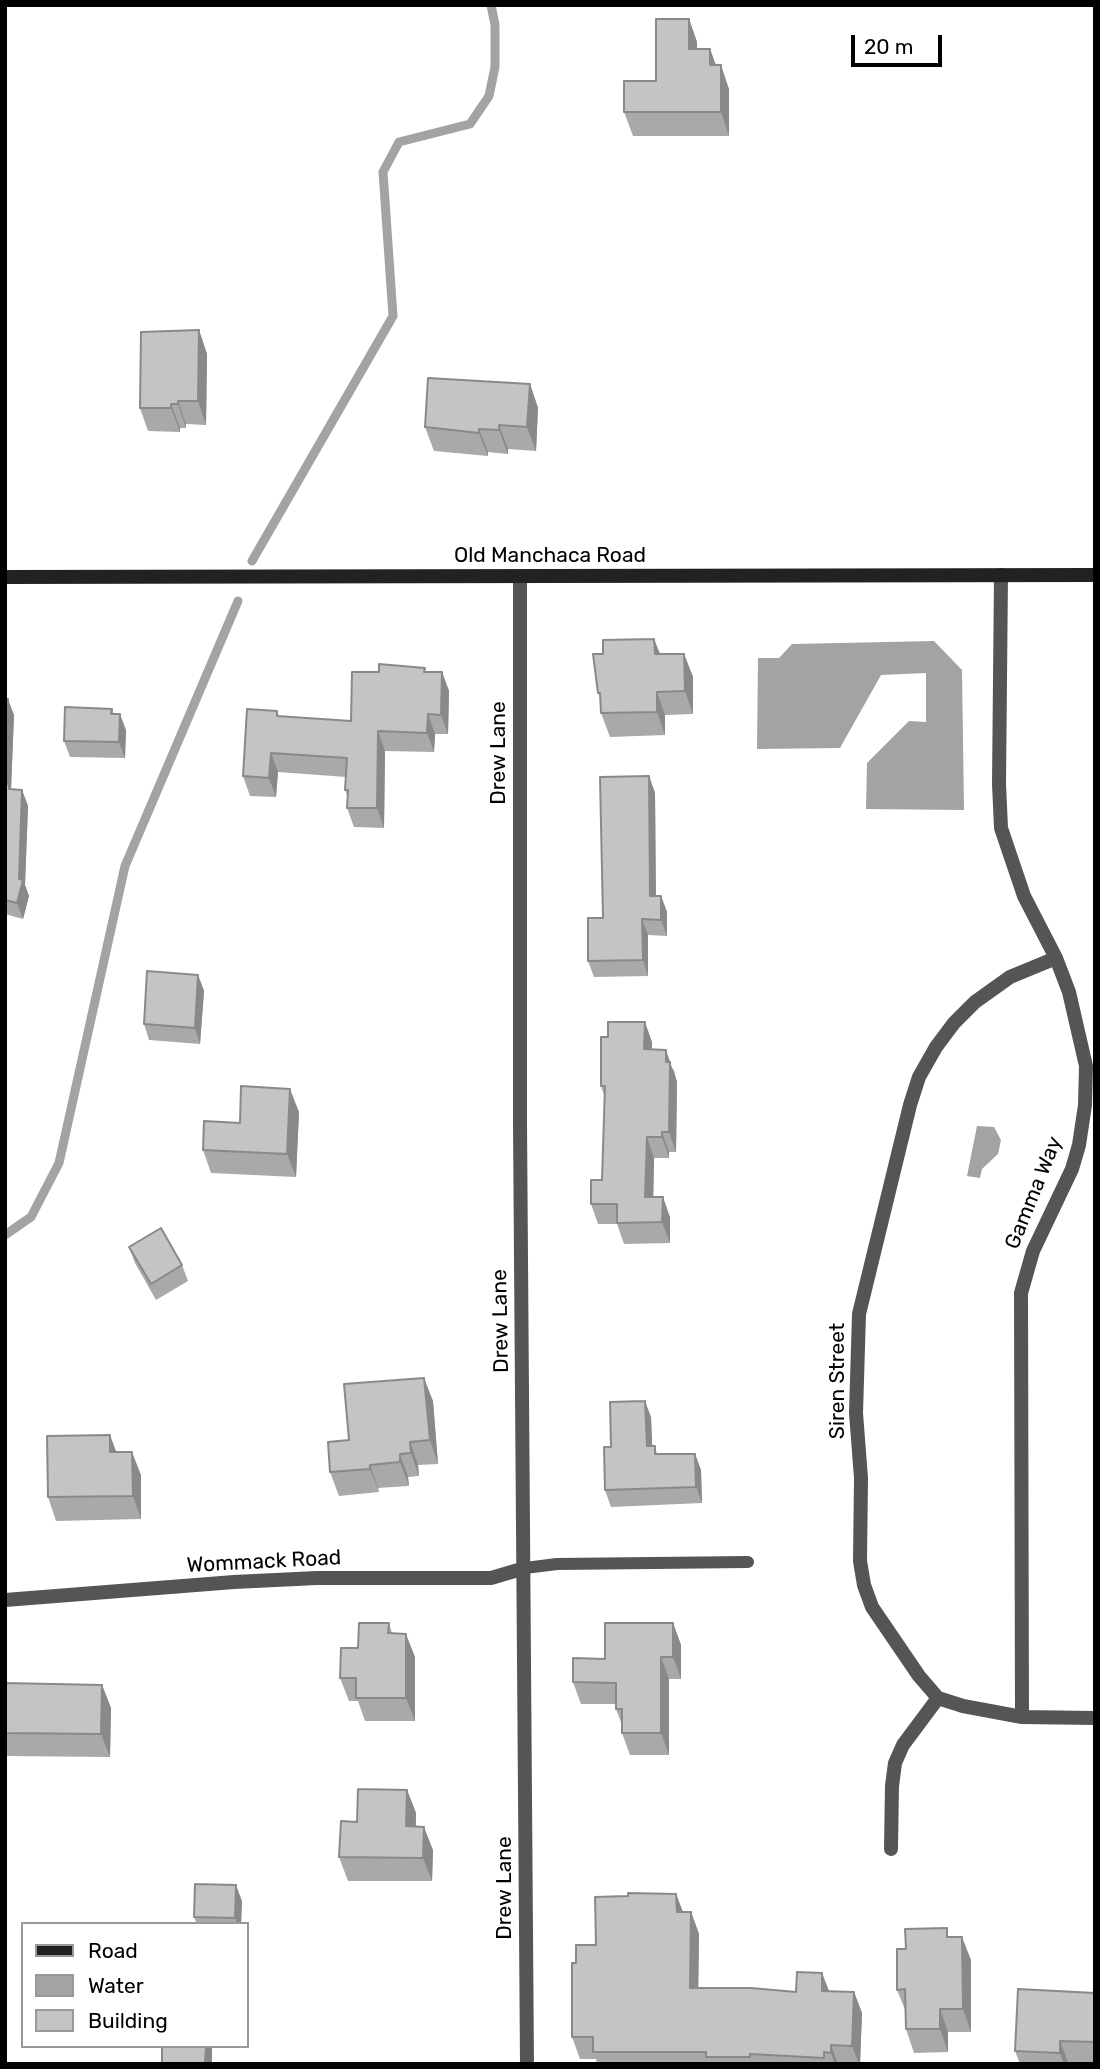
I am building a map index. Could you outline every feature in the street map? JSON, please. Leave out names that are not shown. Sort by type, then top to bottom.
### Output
[{"type":"street","name":"Gamma Way","points":[[1001,575],[1001,828],[1024,896],[1056,958],[1069,992],[1087,1066],[1085,1105],[1072,1169],[1033,1251],[1021,1293],[1022,1717]]},
{"type":"street","name":"Old Manchaca Road","points":[[5,577],[1095,575]]},
{"type":"street","name":"Drew Lane","points":[[520,577],[520,1124],[527,2064]]},
{"type":"street","name":"Siren Street","points":[[938,1698],[888,1632],[872,1606],[864,1585],[860,1561],[862,1478],[856,1413],[859,1314],[909,1105],[919,1077],[936,1046],[954,1023],[990,990],[1010,977],[1056,958]]},
{"type":"street","name":"Wommack Road","points":[[5,1600],[317,1578],[492,1578],[525,1568]]},
{"type":"street","points":[[891,1849],[894,1763],[903,1745],[938,1698],[963,1706],[1022,1717],[1095,1718]]},
{"type":"lane","points":[[525,1568],[557,1564],[748,1562]]},
{"type":"water","points":[[934,641],[962,670],[964,810],[866,809],[867,763],[909,721],[926,722],[926,673],[881,675],[840,748],[757,749],[758,658],[779,658],[792,644]]},
{"type":"water","points":[[977,1126],[994,1127],[1001,1140],[998,1154],[982,1169],[980,1178],[967,1176]]},
{"type":"building","points":[[656,19],[689,19],[689,49],[710,49],[710,65],[721,65],[721,112],[624,112],[624,81],[656,81]]},
{"type":"building","points":[[199,330],[198,401],[178,401],[178,404],[171,404],[171,408],[140,408],[141,332]]},
{"type":"building","points":[[428,378],[530,384],[527,427],[499,425],[499,430],[479,429],[479,433],[425,427]]},
{"type":"building","points":[[654,639],[655,654],[684,654],[685,691],[657,692],[657,712],[601,713],[593,654],[603,654],[603,640]]},
{"type":"building","points":[[379,664],[425,668],[424,672],[442,672],[441,715],[428,714],[427,733],[378,731],[377,808],[347,808],[347,758],[271,753],[269,778],[243,776],[247,709],[277,711],[277,716],[351,721],[352,672],[379,672]]},
{"type":"building","points":[[5,699],[8,699],[5,774]]},
{"type":"building","points":[[65,707],[112,709],[111,714],[120,714],[119,742],[64,741]]},
{"type":"building","points":[[649,776],[650,896],[661,896],[661,920],[642,919],[643,960],[588,961],[588,918],[603,918],[600,777]]},
{"type":"building","points":[[5,784],[9,784],[9,789],[22,790],[19,879],[23,880],[17,903],[5,900]]},
{"type":"building","points":[[147,971],[198,975],[195,1028],[144,1024]]},
{"type":"building","points":[[608,1022],[645,1022],[644,1049],[666,1050],[666,1062],[670,1062],[669,1132],[662,1132],[662,1137],[647,1137],[645,1197],[663,1197],[662,1222],[617,1223],[617,1204],[591,1204],[591,1180],[602,1180],[605,1086],[601,1086],[601,1037],[608,1037]]},
{"type":"building","points":[[241,1086],[290,1089],[287,1154],[203,1150],[204,1121],[240,1123]]},
{"type":"building","points":[[161,1228],[182,1265],[151,1284],[129,1247]]},
{"type":"building","points":[[424,1378],[430,1440],[410,1442],[411,1453],[400,1454],[400,1462],[370,1465],[370,1469],[330,1472],[328,1442],[349,1440],[344,1384]]},
{"type":"building","points":[[645,1401],[647,1446],[655,1446],[655,1454],[695,1454],[696,1487],[605,1490],[604,1447],[611,1447],[610,1402]]},
{"type":"building","points":[[110,1435],[110,1452],[132,1452],[133,1496],[48,1497],[47,1436]]},
{"type":"building","points":[[359,1623],[389,1623],[388,1633],[406,1634],[406,1698],[356,1698],[356,1678],[340,1678],[341,1648],[358,1648]]},
{"type":"building","points":[[605,1623],[673,1623],[673,1657],[661,1657],[661,1733],[622,1733],[622,1709],[616,1709],[616,1683],[573,1682],[573,1658],[605,1659]]},
{"type":"building","points":[[5,1683],[102,1685],[101,1734],[5,1733]]},
{"type":"building","points":[[358,1789],[407,1790],[406,1826],[424,1827],[423,1858],[339,1857],[341,1821],[357,1822]]},
{"type":"building","points":[[195,1884],[236,1885],[235,1918],[194,1917]]},
{"type":"building","points":[[628,1893],[676,1894],[677,1912],[691,1912],[690,1988],[751,1988],[796,1992],[797,1972],[822,1973],[822,1991],[854,1992],[852,2046],[831,2045],[831,2053],[824,2052],[824,2058],[750,2054],[750,2057],[706,2057],[706,2052],[593,2052],[593,2037],[572,2037],[572,1963],[576,1963],[576,1945],[596,1945],[595,1897],[628,1896]]},
{"type":"building","points":[[947,1928],[947,1937],[962,1937],[963,2009],[940,2009],[940,2029],[906,2029],[905,1989],[897,1990],[897,1949],[906,1949],[905,1929]]},
{"type":"building","points":[[1018,1989],[1095,1993],[1095,2042],[1060,2041],[1060,2053],[1015,2051]]},
{"type":"building","points":[[162,2048],[206,2048],[205,2064],[162,2064]]},
{"type":"waterway","points":[[252,561],[393,316],[383,172],[399,142],[470,124],[489,96],[495,67],[495,25],[491,5]]},
{"type":"waterway","points":[[5,1235],[31,1217],[59,1163],[125,866],[238,601]]}]
